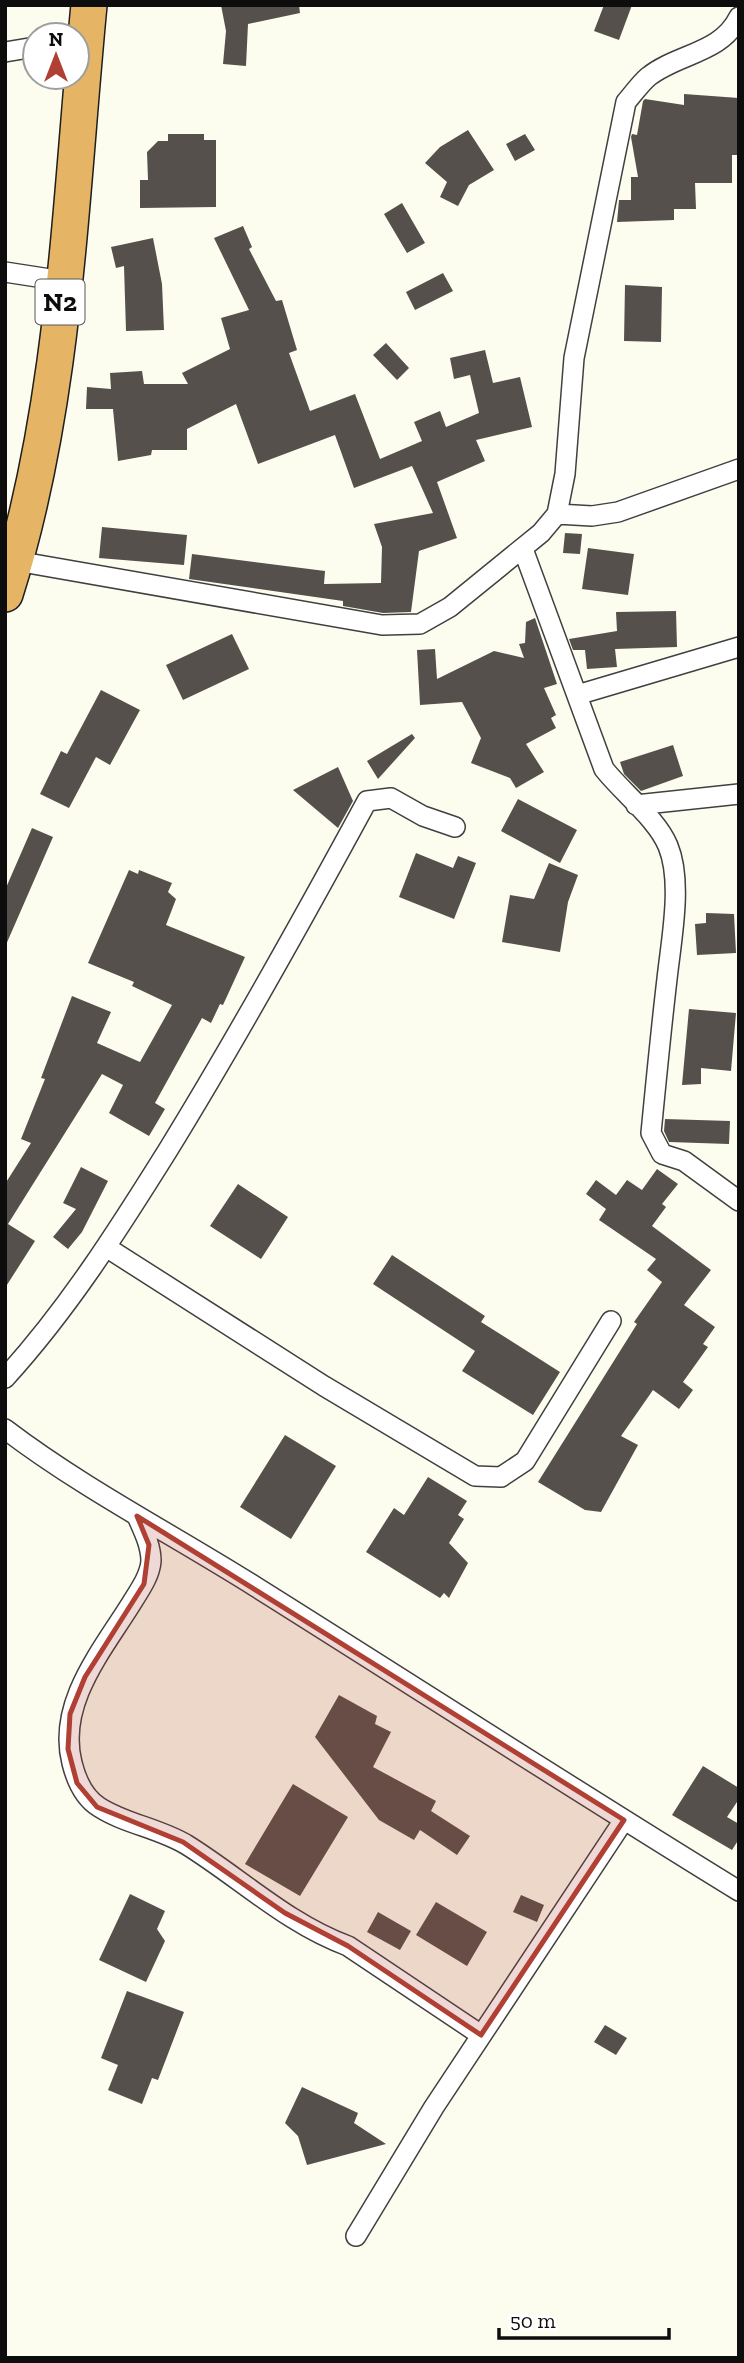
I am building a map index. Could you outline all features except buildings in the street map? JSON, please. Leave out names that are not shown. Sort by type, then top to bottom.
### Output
[{"type":"highway","name":"N2","points":[[5,594],[16,561],[49,398],[63,281],[79,91]]},
{"type":"street","points":[[16,561],[382,625],[420,624],[450,607],[523,549],[541,533],[556,514],[565,474],[574,358],[626,102],[649,77],[680,58],[714,45],[731,33],[739,17]]},
{"type":"street","points":[[5,272],[63,281]]},
{"type":"street","points":[[556,514],[592,516],[618,513],[739,469]]},
{"type":"street","points":[[523,549],[604,769],[658,827],[669,848],[675,874],[651,1133],[662,1154],[684,1161],[739,1200]]},
{"type":"street","points":[[577,695],[739,648]]},
{"type":"street","points":[[636,805],[739,794]]},
{"type":"street","points":[[5,1378],[71,1299],[185,1122],[268,982],[367,801],[391,798],[423,816],[455,827]]},
{"type":"street","points":[[106,1247],[324,1386],[475,1476],[500,1477],[525,1461],[611,1321]]},
{"type":"street","points":[[5,1429],[81,1482],[225,1567],[739,1891]]},
{"type":"street","points":[[137,1516],[149,1545],[151,1563],[144,1584],[85,1678],[70,1714],[68,1749],[77,1783],[97,1807],[183,1842],[285,1913],[358,1952],[481,2035]]},
{"type":"street","points":[[356,2236],[481,2035],[624,1820]]},
{"type":"highlighted area","points":[[137,1516],[624,1820],[481,2035],[348,1946],[285,1913],[183,1842],[97,1807],[77,1783],[68,1749],[70,1714],[85,1677],[144,1584],[149,1545]]}]
